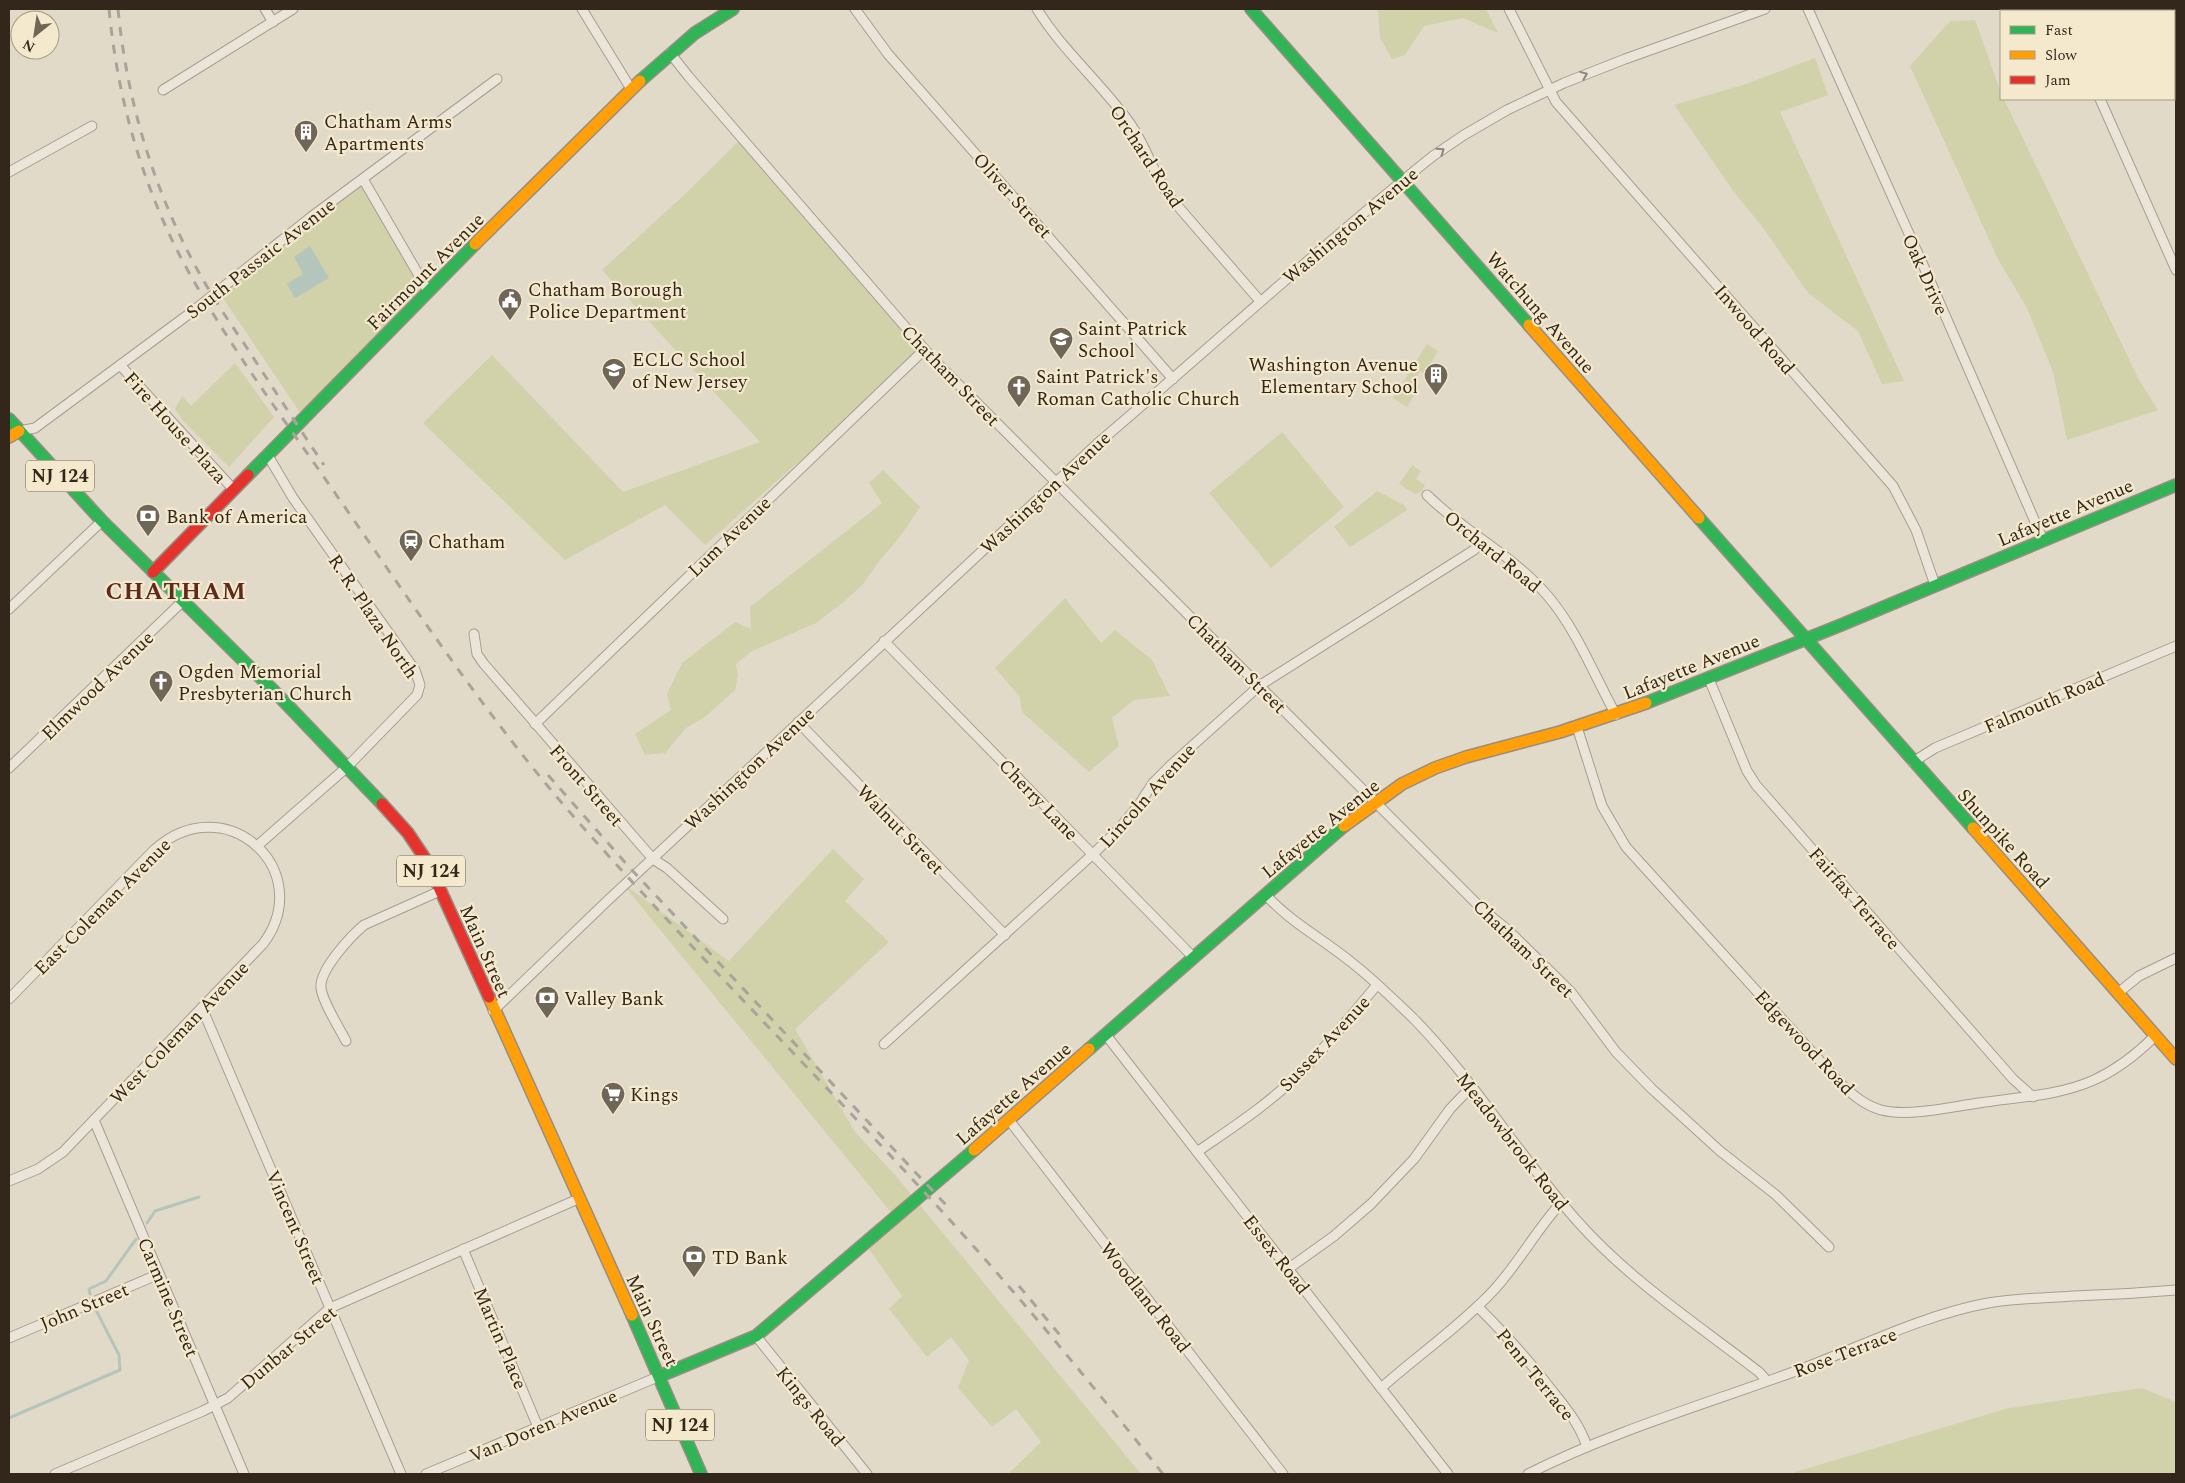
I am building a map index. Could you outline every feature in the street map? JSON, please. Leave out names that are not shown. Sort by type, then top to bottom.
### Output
[{"type":"main road","name":"Fairmount Avenue","points":[[153,572],[233,488],[631,89],[670,53],[733,9]]},
{"type":"main road","name":"Watchung Avenue","points":[[1251,9],[1805,639]]},
{"type":"main road","name":"Main Street","points":[[9,420],[102,521],[184,600],[347,767],[398,821],[417,845],[660,1376],[701,1474]]},
{"type":"main road","points":[[9,437],[19,431]]},
{"type":"main road","name":"Lafayette Avenue","points":[[660,1376],[756,1336],[842,1266],[1346,824],[1402,784],[1435,768],[1466,757],[1616,715],[1709,679],[2176,485]]},
{"type":"main road","name":"Shunpike Road","points":[[1805,639],[2176,1059]]},
{"type":"street","points":[[265,9],[273,22]]},
{"type":"street","points":[[163,90],[294,9]]},
{"type":"street","points":[[582,9],[631,89]]},
{"type":"street","name":"Oliver Street","points":[[854,9],[888,54],[1173,379]]},
{"type":"street","name":"Orchard Road","points":[[1037,9],[1050,28],[1129,122],[1142,143],[1157,180],[1169,196],[1260,301]]},
{"type":"street","name":"Inwood Road","points":[[1509,9],[1556,102],[1893,486],[1916,530],[1935,585]]},
{"type":"street","name":"Washington Avenue","points":[[493,1011],[652,859],[1098,442],[1402,181],[1464,135],[1507,110],[1549,90],[1625,59],[1764,9]]},
{"type":"street","name":"Oak Drive","points":[[1808,9],[1928,276],[2043,540]]},
{"type":"street","name":"Chatham Street","points":[[670,53],[689,78],[924,350],[1482,909],[1508,930],[1571,992],[1616,1052],[1652,1089],[1720,1151],[1776,1195],[1829,1247]]},
{"type":"street","name":"South Passaic Avenue","points":[[19,431],[35,428],[192,311],[362,179],[497,79]]},
{"type":"street","points":[[2100,100],[2176,270]]},
{"type":"street","points":[[9,172],[92,126]]},
{"type":"street","points":[[362,179],[428,291]]},
{"type":"street","name":"Lum Avenue","points":[[535,724],[924,350]]},
{"type":"street","name":"Fire House Plaza","points":[[120,365],[233,488]]},
{"type":"street","name":"R. R. Plaza North","points":[[257,846],[347,767],[417,695],[420,685],[415,670],[293,498],[267,454]]},
{"type":"street","name":"Orchard Road","points":[[1427,495],[1442,510],[1515,564],[1547,595],[1568,625],[1616,715]]},
{"type":"street","points":[[9,610],[102,521]]},
{"type":"street","name":"Lincoln Avenue","points":[[884,1044],[1092,855],[1138,806],[1153,783],[1259,686],[1474,550],[1482,541]]},
{"type":"street","name":"Elmwood Avenue","points":[[9,768],[184,600]]},
{"type":"street","name":"Front Street","points":[[474,634],[477,654],[652,859],[667,868],[723,919]]},
{"type":"street","name":"Cherry Lane","points":[[884,641],[1194,958]]},
{"type":"street","name":"Falmouth Road","points":[[1913,762],[1935,748],[2176,646]]},
{"type":"street","name":"Fairfax Terrace","points":[[1709,679],[1747,771],[1756,784],[2013,1079],[2033,1096]]},
{"type":"street","name":"Walnut Street","points":[[798,722],[1005,935]]},
{"type":"street","name":"Edgewood Road","points":[[1577,727],[1602,806],[1626,847],[1840,1083],[1856,1098],[1881,1110],[1905,1112],[2033,1096],[2077,1086],[2109,1072],[2129,1059],[2155,1036]]},
{"type":"street","name":"East Coleman Avenue","points":[[9,999],[164,840],[190,828],[212,827],[233,831],[257,846]]},
{"type":"street","name":"West Coleman Avenue","points":[[9,1182],[38,1169],[63,1152],[263,944],[276,919],[279,905],[276,876],[271,863],[257,846]]},
{"type":"street","points":[[346,1041],[323,995],[321,980],[326,969],[354,934],[364,925],[440,892]]},
{"type":"street","name":"Meadowbrook Road","points":[[1266,895],[1280,911],[1352,962],[1414,1019],[1471,1087],[1528,1164],[1580,1225],[1627,1270],[1759,1372],[1767,1381]]},
{"type":"street","points":[[2118,993],[2139,976],[2176,958]]},
{"type":"street","name":"Sussex Avenue","points":[[1197,1152],[1247,1117],[1300,1073],[1337,1033],[1377,985]]},
{"type":"street","name":"Vincent Street","points":[[202,1008],[401,1474]]},
{"type":"street","name":"Essex Road","points":[[1106,1035],[1448,1474]]},
{"type":"street","points":[[1288,1268],[1334,1236],[1371,1204],[1414,1159],[1450,1109],[1471,1087]]},
{"type":"street","name":"Carmine Street","points":[[94,1120],[244,1474]]},
{"type":"street","name":"Woodland Road","points":[[1009,1120],[1283,1474]]},
{"type":"street","points":[[9,1176],[25,1175]]},
{"type":"street","name":"Dunbar Street","points":[[55,1474],[228,1398],[330,1308],[578,1199]]},
{"type":"street","points":[[1381,1388],[1444,1338],[1495,1289],[1550,1215],[1562,1203]]},
{"type":"street","name":"Martin Place","points":[[463,1249],[538,1427]]},
{"type":"street","name":"John Street","points":[[9,1338],[159,1274]]},
{"type":"street","name":"Rose Terrace","points":[[1528,1474],[1587,1447],[1922,1322],[1972,1306],[2044,1297],[2131,1294],[2176,1290]]},
{"type":"street","name":"Penn Terrace","points":[[1478,1306],[1522,1352],[1562,1403],[1580,1427],[1587,1447]]},
{"type":"street","name":"Kings Road","points":[[756,1336],[868,1474]]},
{"type":"street","name":"Van Doren Avenue","points":[[426,1474],[660,1376]]},
{"type":"green space","points":[[1378,9],[1486,9],[1498,33],[1463,18],[1424,26],[1405,55],[1392,59],[1380,38]]},
{"type":"green space","points":[[1975,20],[2000,90],[2000,100],[2004,100],[2139,380],[2158,410],[2067,440],[2053,372],[2027,308],[1998,259],[1910,66],[1950,21]]},
{"type":"green space","points":[[1815,58],[1828,95],[1780,112],[1904,381],[1882,384],[1858,331],[1808,293],[1764,229],[1734,192],[1674,105],[1743,85]]},
{"type":"green space","points":[[743,137],[923,351],[705,545],[665,505],[565,560],[423,423],[492,355],[623,492],[760,442],[602,270],[683,196]]},
{"type":"green space","points":[[362,178],[427,291],[303,417],[217,289]]},
{"type":"green space","points":[[1427,344],[1438,351],[1424,374],[1420,371],[1414,382],[1420,386],[1407,407],[1393,398]]},
{"type":"green space","points":[[235,363],[274,417],[229,467],[183,421],[175,409],[182,396],[191,406]]},
{"type":"green space","points":[[1282,432],[1344,507],[1271,568],[1209,493]]},
{"type":"green space","points":[[1412,465],[1421,471],[1416,479],[1425,485],[1422,491],[1415,494],[1399,484]]},
{"type":"green space","points":[[883,470],[920,507],[899,538],[863,584],[845,601],[816,623],[752,651],[736,664],[738,675],[735,690],[706,716],[686,728],[665,753],[645,755],[635,734],[671,710],[667,694],[682,663],[735,622],[751,629],[750,607],[882,503],[869,483]]},
{"type":"green space","points":[[1377,491],[1404,505],[1407,510],[1350,547],[1334,527]]},
{"type":"green space","points":[[1065,598],[1101,643],[1115,630],[1152,660],[1170,696],[1134,700],[1112,718],[1119,746],[1089,772],[1022,712],[1020,697],[995,668]]},
{"type":"green space","points":[[833,849],[864,879],[845,901],[889,942],[795,1029],[855,1132],[896,1176],[1141,1474],[1008,1474],[1041,1442],[1016,1409],[992,1427],[958,1388],[969,1360],[951,1337],[927,1357],[889,1309],[902,1296],[864,1242],[894,1216],[622,883],[729,961]]},
{"type":"green space","points":[[2142,1388],[2173,1401],[2176,1400],[2176,1474],[1789,1474],[2005,1409]]},
{"type":"shaded area","points":[[310,246],[329,278],[295,298],[287,284],[303,274],[294,257]]},
{"type":"waterway","points":[[147,1223],[155,1211],[199,1197]]},
{"type":"waterway","points":[[90,1294],[89,1289],[106,1281],[136,1239]]},
{"type":"waterway","points":[[9,1418],[120,1370],[119,1355],[96,1310]]},
{"type":"railway","points":[[109,9],[118,72],[132,135],[153,196],[179,254],[214,316],[253,376],[453,662],[547,786],[581,825],[669,922],[894,1159],[967,1239],[1109,1406],[1163,1474]]},
{"type":"railway","points":[[118,9],[122,44],[136,114],[157,181],[170,214],[212,295],[324,465]]},
{"type":"railway","points":[[548,775],[630,868],[947,1206]]},
{"type":"railway","points":[[1019,1286],[1064,1340]]},
{"type":"traffic: fast","points":[[640,81],[695,33],[733,9]]},
{"type":"traffic: fast","points":[[1251,9],[1529,325]]},
{"type":"traffic: fast","points":[[248,475],[475,244]]},
{"type":"traffic: fast","points":[[9,419],[102,521],[275,692],[382,804]]},
{"type":"traffic: fast","points":[[1646,703],[1841,625],[2176,485]]},
{"type":"traffic: fast","points":[[1699,518],[1973,828]]},
{"type":"traffic: fast","points":[[1089,1049],[1344,826]]},
{"type":"traffic: fast","points":[[660,1376],[756,1336],[974,1150]]},
{"type":"traffic: fast","points":[[632,1315],[701,1474]]},
{"type":"traffic: slow","points":[[475,244],[640,81]]},
{"type":"traffic: slow","points":[[1529,325],[1699,518]]},
{"type":"traffic: slow","points":[[9,437],[19,431]]},
{"type":"traffic: slow","points":[[1344,826],[1402,784],[1435,768],[1466,757],[1560,732],[1646,703]]},
{"type":"traffic: slow","points":[[1973,828],[2176,1059]]},
{"type":"traffic: slow","points":[[489,997],[632,1315]]},
{"type":"traffic: slow","points":[[974,1150],[1089,1049]]},
{"type":"traffic: jam","points":[[153,572],[248,475]]},
{"type":"traffic: jam","points":[[382,804],[408,833],[428,863],[489,997]]},
{"type":"place","name":"Chatham Arms Apartments","points":[[306,153]]},
{"type":"place","name":"Chatham Borough Police Department","points":[[510,321]]},
{"type":"place","name":"Saint Patrick School","points":[[1061,360]]},
{"type":"place","name":"ECLC School of New Jersey","points":[[614,391]]},
{"type":"place","name":"Washington Avenue Elementary School","points":[[1436,396]]},
{"type":"place","name":"Saint Patrick's Roman Catholic Church","points":[[1019,408]]},
{"type":"place","name":"Bank of America","points":[[148,537]]},
{"type":"place","name":"Chatham","points":[[411,562]]},
{"type":"place","name":"Ogden Memorial Presbyterian Church","points":[[161,703]]},
{"type":"place","name":"Valley Bank","points":[[547,1019]]},
{"type":"place","name":"Kings","points":[[613,1115]]},
{"type":"place","name":"TD Bank","points":[[694,1278]]},
{"type":"district","name":"CHATHAM","points":[[176,591]]}]
